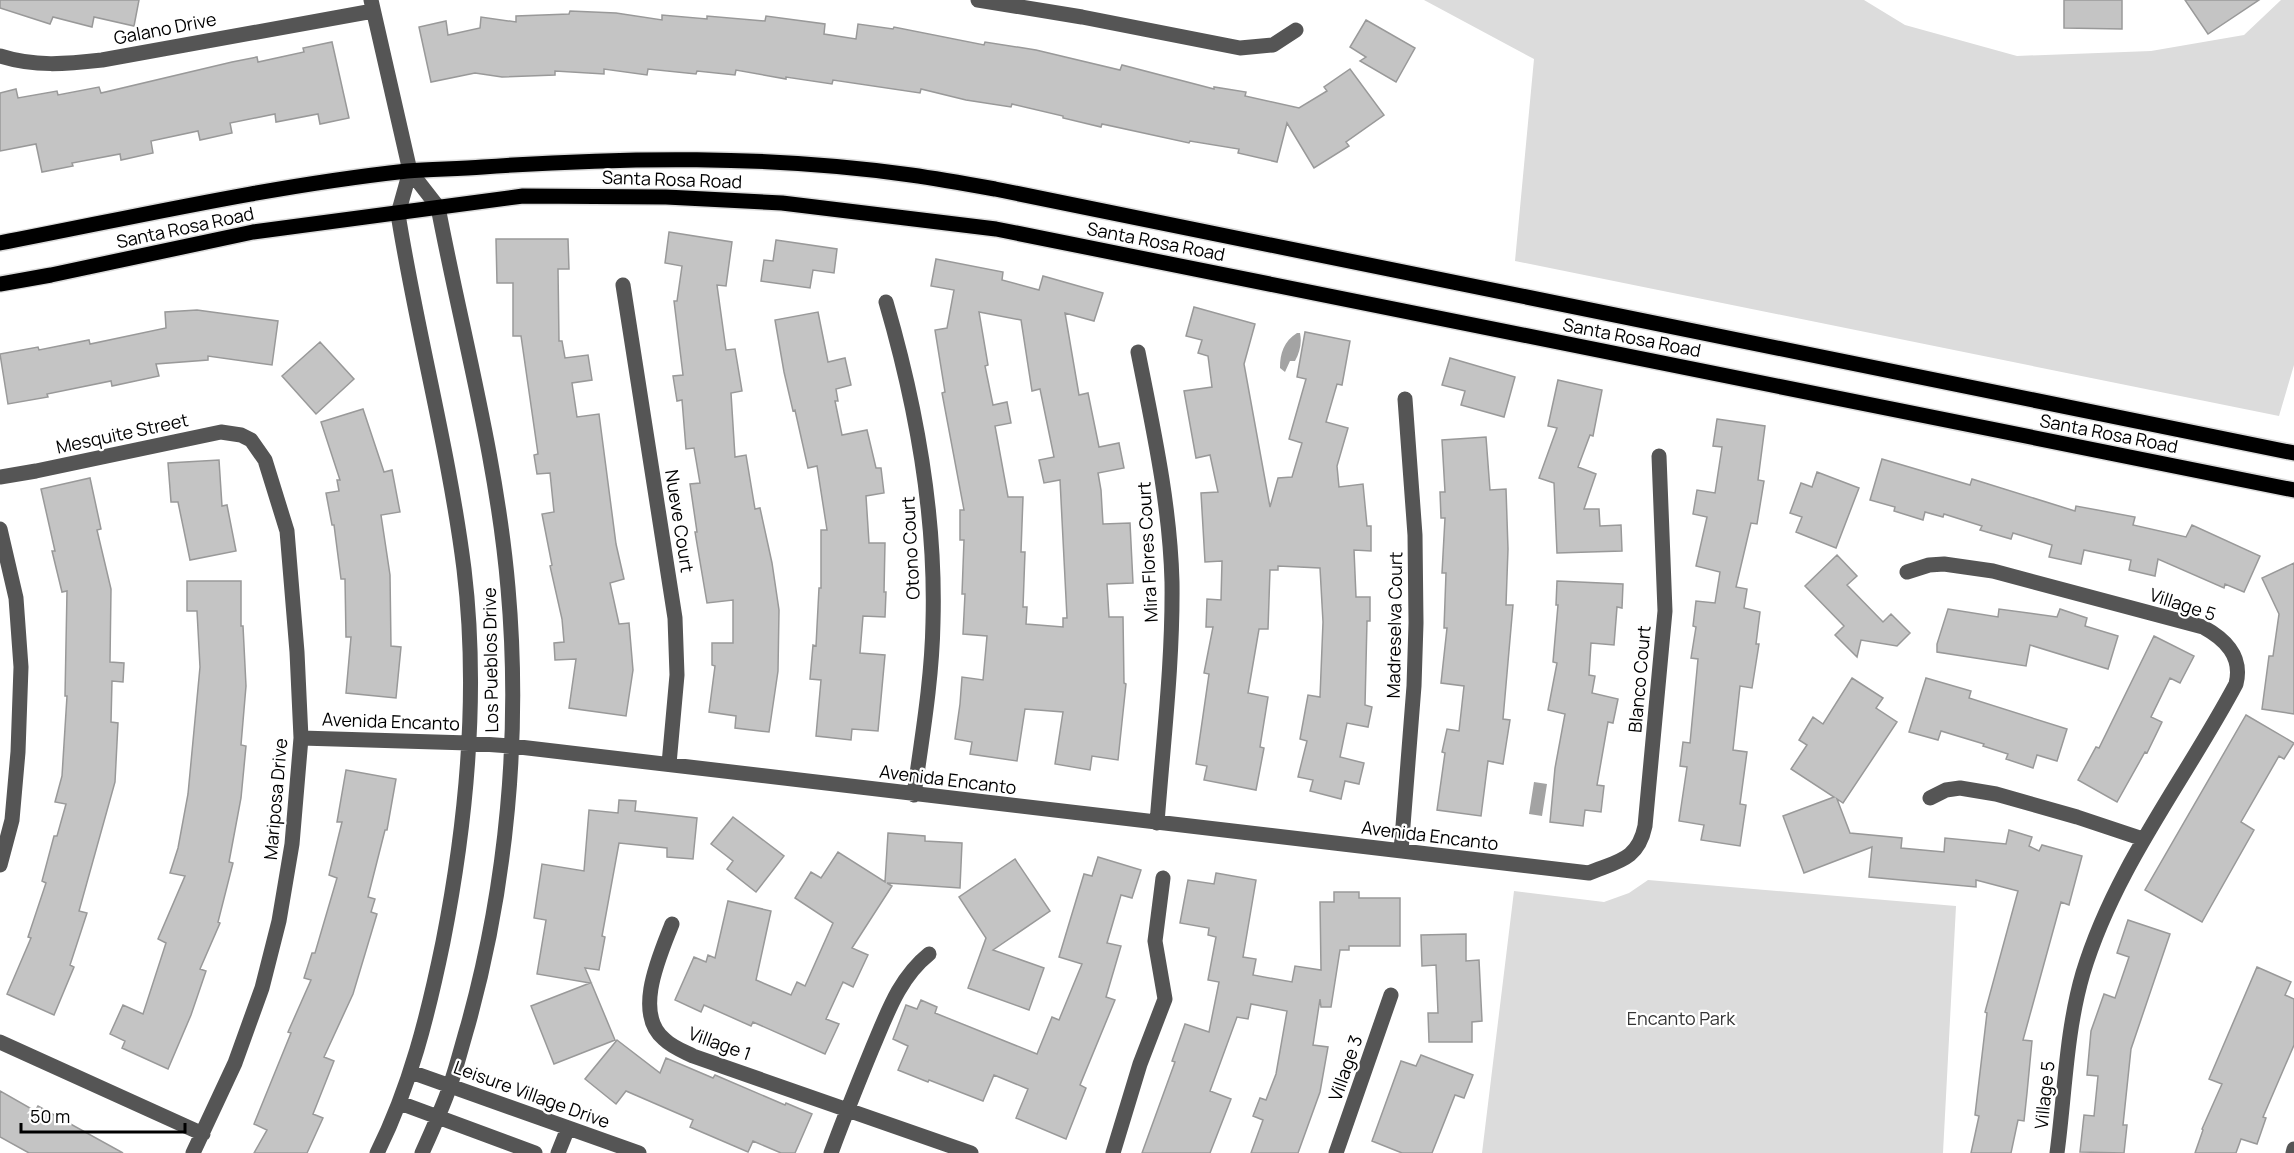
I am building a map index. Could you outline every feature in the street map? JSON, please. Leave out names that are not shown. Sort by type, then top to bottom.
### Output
[{"type":"main road","name":"Santa Rosa Road","points":[[0,243],[293,187],[410,171],[576,161],[672,160],[783,163],[910,175],[1019,194],[2294,453]]},
{"type":"main road","name":"Santa Rosa Road","points":[[0,284],[254,232],[523,196],[666,197],[782,202],[996,229],[2294,490]]},
{"type":"street","points":[[978,0],[1082,17],[1240,48],[1273,45],[1296,30]]},
{"type":"street","name":"Galano Drive","points":[[0,56],[32,64],[68,64],[102,60],[372,5]]},
{"type":"street","name":"Los Pueblos Drive","points":[[372,5],[410,171],[438,207],[495,486],[508,588],[512,649],[511,746],[504,851],[494,910],[479,986],[451,1086],[422,1153]]},
{"type":"street","name":"Los Pueblos Drive","points":[[376,1153],[400,1103],[411,1072],[436,978],[456,876],[469,743],[471,666],[464,570],[398,214],[410,171]]},
{"type":"street","name":"Nueve Court","points":[[624,285],[675,618],[677,675],[669,764]]},
{"type":"street","name":"Otono Court","points":[[886,302],[906,380],[926,488],[930,539],[933,632],[929,695],[914,795]]},
{"type":"street","name":"Mira Flores Court","points":[[1138,352],[1162,474],[1172,580],[1170,660],[1157,823]]},
{"type":"street","name":"Madreselva Court","points":[[1401,851],[1414,686],[1416,623],[1415,535],[1405,399]]},
{"type":"street","name":"Mesquite Street","points":[[0,477],[222,432],[241,435],[251,440]]},
{"type":"street","name":"Mariposa Drive","points":[[193,1153],[235,1063],[262,988],[279,921],[292,844],[301,738],[297,652],[287,531],[265,460],[251,440]]},
{"type":"street","name":"Blanco Court","points":[[1589,873],[1626,859],[1637,849],[1646,826],[1665,611],[1659,456]]},
{"type":"street","points":[[0,529],[16,598],[21,667],[18,752],[12,820],[0,865]]},
{"type":"street","name":"Village 5","points":[[1907,572],[1929,565],[1944,564],[1993,571],[2203,627],[2218,636],[2231,648],[2237,660],[2236,684],[2124,873],[2084,972],[2073,1012],[2057,1153]]},
{"type":"street","name":"Avenida Encanto","points":[[301,738],[511,746],[1589,873]]},
{"type":"street","points":[[1930,798],[1946,790],[1960,788],[1996,794],[2077,817],[2144,840]]},
{"type":"street","points":[[1113,1153],[1140,1064],[1165,999],[1155,941],[1164,878]]},
{"type":"street","name":"Village 1","points":[[672,924],[658,960],[648,1004],[650,1018],[663,1039],[693,1056],[971,1153]]},
{"type":"street","points":[[831,1153],[847,1108],[896,994],[907,976],[929,954]]},
{"type":"street","name":"Village 3","points":[[1336,1153],[1391,995]]},
{"type":"street","points":[[0,1042],[203,1134]]},
{"type":"street","name":"Leisure Village Drive","points":[[411,1072],[635,1152]]},
{"type":"street","points":[[400,1103],[535,1153]]},
{"type":"street","points":[[558,1153],[568,1128]]},
{"type":"street","points":[[2293,1153],[2294,1149]]},
{"type":"green space","points":[[1424,0],[1864,0],[1905,25],[2017,56],[2151,51],[2244,35],[2281,0],[2294,0],[2294,365],[2279,416],[1515,261],[1534,59]]},
{"type":"green space","name":"Encanto Park","points":[[1648,880],[1956,906],[1943,1153],[1482,1153],[1514,891],[1604,902],[1629,893]]},
{"type":"shaded area","points":[[1300,333],[1301,337],[1299,351],[1295,361],[1290,361],[1285,372],[1280,368],[1282,352],[1289,340]]},
{"type":"shaded area","points":[[1534,782],[1547,784],[1542,816],[1529,814]]},
{"type":"building","points":[[0,0],[139,0],[134,26],[94,17],[92,27],[53,17],[50,24],[0,8]]},
{"type":"building","points":[[2064,0],[2122,0],[2122,29],[2064,28]]},
{"type":"building","points":[[2185,0],[2259,0],[2208,34]]},
{"type":"building","points":[[570,11],[616,13],[662,20],[662,15],[765,21],[766,16],[825,24],[824,34],[856,39],[858,24],[893,29],[894,27],[984,45],[985,42],[1036,50],[1120,70],[1122,65],[1214,89],[1214,87],[1246,92],[1245,96],[1299,108],[1327,91],[1324,87],[1350,69],[1384,115],[1346,142],[1349,146],[1314,168],[1287,123],[1277,162],[1238,153],[1239,149],[1190,141],[1189,143],[1102,124],[1101,127],[1012,104],[1011,107],[966,100],[921,89],[920,93],[833,80],[832,84],[736,70],[735,75],[648,69],[647,75],[604,69],[604,74],[555,71],[555,75],[502,77],[475,73],[431,82],[419,27],[446,21],[448,35],[480,28],[481,17],[516,22],[516,16],[569,14]]},
{"type":"building","points":[[1366,20],[1415,48],[1396,82],[1360,61],[1366,57],[1350,47]]},
{"type":"building","points":[[332,42],[349,118],[320,124],[318,114],[276,122],[275,114],[230,123],[232,133],[200,140],[198,131],[151,141],[153,153],[121,160],[120,154],[72,163],[73,166],[42,172],[36,144],[0,151],[0,93],[16,89],[18,98],[57,91],[58,95],[99,87],[101,93],[232,62],[257,57],[258,62],[304,52],[303,48]]},
{"type":"building","points":[[669,232],[732,242],[726,286],[717,285],[726,350],[735,349],[742,391],[731,393],[735,457],[746,455],[755,509],[760,508],[772,563],[779,610],[778,671],[769,732],[735,728],[736,716],[709,712],[715,666],[712,665],[712,643],[733,643],[733,600],[707,603],[695,532],[697,532],[690,484],[700,483],[694,448],[686,449],[682,400],[677,401],[673,376],[683,375],[674,301],[677,301],[682,266],[665,263]]},
{"type":"building","points":[[496,239],[568,239],[569,269],[558,269],[559,341],[562,341],[565,358],[588,355],[592,380],[572,383],[577,417],[599,414],[616,544],[624,579],[610,583],[619,624],[629,623],[633,670],[626,716],[569,708],[576,659],[555,660],[554,643],[564,642],[562,619],[550,566],[552,565],[542,514],[554,512],[550,473],[537,474],[534,455],[538,454],[521,336],[513,336],[513,283],[497,283]]},
{"type":"building","points":[[776,240],[837,249],[834,273],[813,270],[810,288],[761,281],[764,260],[773,261]]},
{"type":"building","points":[[936,259],[1003,272],[1002,280],[1039,290],[1043,276],[1103,293],[1094,321],[1065,313],[1079,395],[1088,393],[1099,447],[1119,443],[1124,468],[1098,473],[1103,524],[1130,523],[1133,583],[1107,584],[1109,617],[1123,617],[1124,683],[1126,684],[1118,760],[1092,756],[1090,770],[1055,764],[1063,712],[1025,709],[1017,761],[970,754],[972,742],[955,739],[962,677],[983,680],[987,636],[963,634],[964,540],[960,540],[960,510],[964,510],[942,393],[945,392],[935,330],[947,328],[954,290],[931,286]],"holes":[[[979,312],[1021,320],[1032,391],[1040,389],[1054,457],[1039,460],[1044,483],[1060,480],[1067,618],[1063,618],[1063,627],[1026,624],[1027,607],[1023,607],[1025,552],[1021,552],[1023,497],[1008,497],[995,426],[1011,423],[1007,402],[993,405],[985,366],[988,365]]]},
{"type":"building","points":[[1194,307],[1255,324],[1244,364],[1270,507],[1278,478],[1292,477],[1302,443],[1289,439],[1306,379],[1297,377],[1305,332],[1350,341],[1342,385],[1337,384],[1326,422],[1348,428],[1337,466],[1339,487],[1363,484],[1367,526],[1371,526],[1371,551],[1354,550],[1356,597],[1370,597],[1370,621],[1367,621],[1365,705],[1372,707],[1368,727],[1347,723],[1340,757],[1364,763],[1359,784],[1345,781],[1341,799],[1310,791],[1313,780],[1298,777],[1307,741],[1300,739],[1308,695],[1320,697],[1323,622],[1320,568],[1278,566],[1278,570],[1270,570],[1268,629],[1259,629],[1248,693],[1268,697],[1260,747],[1264,748],[1256,790],[1204,780],[1207,766],[1196,764],[1209,674],[1204,673],[1213,627],[1206,627],[1207,599],[1221,600],[1222,561],[1205,562],[1201,493],[1218,492],[1210,455],[1196,458],[1184,391],[1212,387],[1208,356],[1198,353],[1202,340],[1186,336]]},
{"type":"building","points":[[197,310],[278,321],[272,365],[208,356],[208,360],[156,364],[159,376],[112,386],[111,381],[47,394],[48,397],[8,404],[0,354],[38,347],[39,350],[89,340],[90,344],[166,328],[165,312]]},
{"type":"building","points":[[818,312],[828,362],[845,358],[851,385],[836,389],[838,401],[835,401],[842,435],[867,430],[876,468],[881,468],[884,493],[866,496],[869,543],[885,543],[885,617],[863,616],[860,653],[885,655],[878,731],[852,729],[851,740],[816,736],[821,680],[810,679],[813,645],[816,646],[819,588],[821,588],[821,530],[827,530],[817,466],[808,468],[784,372],[775,320]]},
{"type":"building","points":[[320,342],[354,379],[316,414],[282,376]]},
{"type":"building","points":[[1450,358],[1515,377],[1504,417],[1461,405],[1465,391],[1442,385]]},
{"type":"building","points":[[1558,380],[1602,390],[1593,436],[1590,435],[1578,467],[1596,474],[1584,509],[1599,509],[1600,526],[1621,525],[1622,551],[1557,553],[1554,483],[1539,478],[1557,428],[1548,426]]},
{"type":"building","points":[[363,409],[384,472],[392,470],[400,512],[381,515],[390,575],[391,646],[401,647],[396,698],[346,693],[351,637],[346,637],[345,579],[341,579],[334,525],[332,525],[326,493],[339,491],[337,480],[340,480],[321,422]]},
{"type":"building","points":[[1717,419],[1765,426],[1758,480],[1764,481],[1757,524],[1751,523],[1736,587],[1747,589],[1744,608],[1760,612],[1756,644],[1759,644],[1752,688],[1740,686],[1733,750],[1747,752],[1740,804],[1746,805],[1740,846],[1701,840],[1704,825],[1679,821],[1687,767],[1680,766],[1683,742],[1690,743],[1698,659],[1691,658],[1696,627],[1693,626],[1696,601],[1715,603],[1720,572],[1696,566],[1707,517],[1693,514],[1697,490],[1715,493],[1722,447],[1713,446]]},
{"type":"building","points":[[1486,437],[1490,490],[1506,489],[1508,549],[1506,605],[1513,605],[1503,719],[1510,720],[1503,764],[1488,761],[1481,816],[1437,810],[1445,753],[1442,752],[1447,729],[1459,731],[1464,686],[1441,683],[1447,628],[1444,628],[1446,573],[1442,573],[1445,518],[1441,518],[1440,492],[1445,492],[1442,440]]},
{"type":"building","points":[[1882,459],[1970,485],[1972,479],[2075,511],[2076,506],[2135,517],[2133,525],[2186,537],[2192,525],[2260,556],[2244,592],[2225,584],[2224,588],[2158,559],[2155,576],[2129,570],[2131,560],[2084,550],[2081,564],[2049,557],[2052,545],[2013,533],[2011,539],[1980,530],[1982,526],[1944,514],[1943,517],[1925,512],[1923,520],[1894,511],[1895,507],[1870,500]]},
{"type":"building","points":[[219,460],[222,506],[227,505],[236,551],[190,560],[178,502],[171,502],[168,463]]},
{"type":"building","points":[[1817,472],[1859,488],[1836,548],[1796,532],[1802,517],[1790,513],[1801,483],[1812,487]]},
{"type":"building","points":[[90,478],[101,529],[97,530],[111,589],[110,662],[124,663],[123,682],[112,681],[111,722],[118,723],[115,782],[79,911],[87,913],[70,965],[74,967],[54,1015],[7,994],[31,938],[28,937],[46,883],[42,881],[54,836],[57,836],[66,804],[55,802],[62,776],[67,696],[65,696],[67,591],[62,592],[41,489]]},
{"type":"building","points":[[1837,555],[1857,576],[1847,585],[1883,622],[1891,614],[1910,633],[1897,646],[1861,640],[1857,657],[1835,635],[1844,626],[1805,586]]},
{"type":"building","points":[[2294,563],[2294,714],[2262,709],[2269,656],[2273,656],[2279,614],[2262,578]]},
{"type":"building","points":[[187,581],[241,581],[241,626],[243,626],[246,686],[241,745],[246,746],[241,798],[229,862],[233,863],[218,922],[220,923],[200,969],[206,971],[191,1015],[168,1069],[122,1048],[125,1041],[110,1034],[123,1005],[143,1014],[166,943],[158,939],[185,876],[170,873],[178,848],[188,794],[200,667],[197,611],[187,611]]},
{"type":"building","points":[[1557,581],[1623,584],[1622,608],[1617,607],[1614,645],[1591,643],[1589,675],[1595,676],[1592,693],[1618,699],[1613,723],[1608,722],[1597,785],[1604,786],[1601,812],[1585,810],[1583,826],[1550,822],[1555,768],[1565,714],[1548,710],[1557,663],[1553,662],[1558,605],[1556,605]]},
{"type":"building","points":[[1948,609],[1998,617],[1999,609],[2057,617],[2060,609],[2087,618],[2085,626],[2118,636],[2108,669],[2030,645],[2026,666],[1937,652],[1937,644]]},
{"type":"building","points":[[2154,636],[2194,656],[2180,683],[2170,678],[2151,717],[2162,722],[2147,753],[2145,752],[2117,802],[2078,780],[2096,747],[2099,748]]},
{"type":"building","points":[[1852,678],[1883,698],[1876,708],[1897,722],[1843,803],[1837,799],[1850,833],[1902,838],[1901,848],[1944,852],[1945,838],[2006,844],[2009,830],[2032,837],[2029,846],[2039,851],[2042,845],[2082,856],[2069,905],[2061,902],[2023,1040],[2032,1041],[2027,1093],[2024,1121],[2018,1120],[2011,1153],[1971,1153],[1979,1116],[1975,1115],[1987,1013],[1985,1012],[2018,891],[1976,880],[1976,887],[1869,877],[1872,847],[1804,873],[1783,816],[1834,797],[1791,769],[1807,745],[1799,740],[1813,717],[1823,724]]},
{"type":"building","points":[[1926,678],[1971,691],[1969,698],[2067,729],[2057,761],[2037,755],[2033,768],[2006,759],[2008,754],[1983,746],[1984,744],[1941,731],[1938,740],[1909,732]]},
{"type":"building","points":[[2246,715],[2294,743],[2284,759],[2279,756],[2241,822],[2254,830],[2202,922],[2145,890]]},
{"type":"building","points":[[346,770],[396,779],[387,830],[385,830],[368,897],[375,899],[371,912],[377,914],[353,994],[324,1057],[334,1061],[313,1114],[323,1118],[307,1153],[254,1153],[267,1130],[254,1124],[291,1033],[288,1032],[311,980],[304,978],[312,953],[315,953],[337,878],[329,875],[342,822],[337,822]]},
{"type":"building","points":[[619,800],[636,801],[635,811],[697,818],[693,859],[667,857],[667,848],[619,843],[602,936],[605,937],[599,970],[585,968],[615,1040],[554,1064],[531,1006],[590,983],[537,974],[546,920],[534,918],[542,864],[584,871],[589,810],[618,813]]},
{"type":"building","points":[[733,817],[784,856],[756,892],[727,869],[733,861],[711,844]]},
{"type":"building","points":[[888,833],[925,836],[925,841],[962,843],[960,888],[887,883],[892,886],[852,948],[868,955],[853,987],[843,982],[826,1019],[839,1024],[825,1054],[753,1022],[751,1026],[704,1005],[701,1012],[675,1000],[694,957],[706,962],[708,955],[715,958],[728,901],[771,911],[756,980],[791,995],[797,982],[805,986],[833,923],[795,898],[811,872],[821,878],[838,852],[885,882]]},
{"type":"building","points":[[1098,857],[1141,870],[1132,898],[1121,895],[1107,943],[1121,946],[1106,997],[1115,1000],[1080,1085],[1086,1088],[1066,1139],[1016,1118],[1028,1089],[994,1075],[983,1101],[898,1070],[908,1046],[893,1039],[906,1005],[917,1009],[921,1000],[937,1007],[935,1013],[1037,1054],[1052,1017],[1059,1020],[1082,964],[1059,957],[1084,874],[1092,876]]},
{"type":"building","points":[[1015,859],[1050,911],[993,950],[1044,968],[1029,1010],[968,988],[986,938],[959,897]]},
{"type":"building","points":[[1216,873],[1256,880],[1243,957],[1256,959],[1253,975],[1292,982],[1295,966],[1321,970],[1320,902],[1334,902],[1334,892],[1359,892],[1359,898],[1400,898],[1400,946],[1349,946],[1349,950],[1340,950],[1331,1007],[1321,1007],[1320,999],[1313,1045],[1328,1047],[1320,1092],[1298,1153],[1251,1153],[1263,1120],[1253,1116],[1260,1098],[1266,1100],[1276,1074],[1287,1011],[1251,1004],[1248,1019],[1237,1017],[1210,1091],[1231,1099],[1210,1153],[1142,1153],[1175,1062],[1172,1061],[1185,1024],[1209,1032],[1219,982],[1208,980],[1216,937],[1208,935],[1209,928],[1180,923],[1188,880],[1214,884]]},
{"type":"building","points":[[2128,920],[2170,934],[2131,1049],[2123,1125],[2127,1125],[2124,1153],[2080,1152],[2084,1115],[2094,1116],[2098,1076],[2087,1075],[2091,1031],[2104,994],[2115,998],[2129,957],[2117,953]]},
{"type":"building","points":[[1466,934],[1466,961],[1479,960],[1482,1021],[1472,1022],[1472,1042],[1429,1042],[1428,1013],[1438,1013],[1436,965],[1422,966],[1421,935]]},
{"type":"building","points":[[2257,967],[2291,982],[2285,995],[2294,999],[2294,1045],[2263,1117],[2266,1118],[2257,1144],[2241,1139],[2236,1153],[2195,1153],[2202,1129],[2222,1084],[2209,1079]]},
{"type":"building","points":[[617,1040],[660,1073],[666,1058],[713,1078],[715,1075],[812,1114],[795,1153],[781,1153],[753,1141],[748,1152],[690,1127],[693,1120],[626,1091],[616,1104],[585,1079]]},
{"type":"building","points":[[1421,1055],[1473,1075],[1464,1098],[1455,1095],[1432,1153],[1402,1153],[1372,1141],[1401,1061],[1416,1066]]},
{"type":"building","points":[[0,1091],[35,1111],[38,1106],[123,1153],[29,1153],[0,1137]]}]
